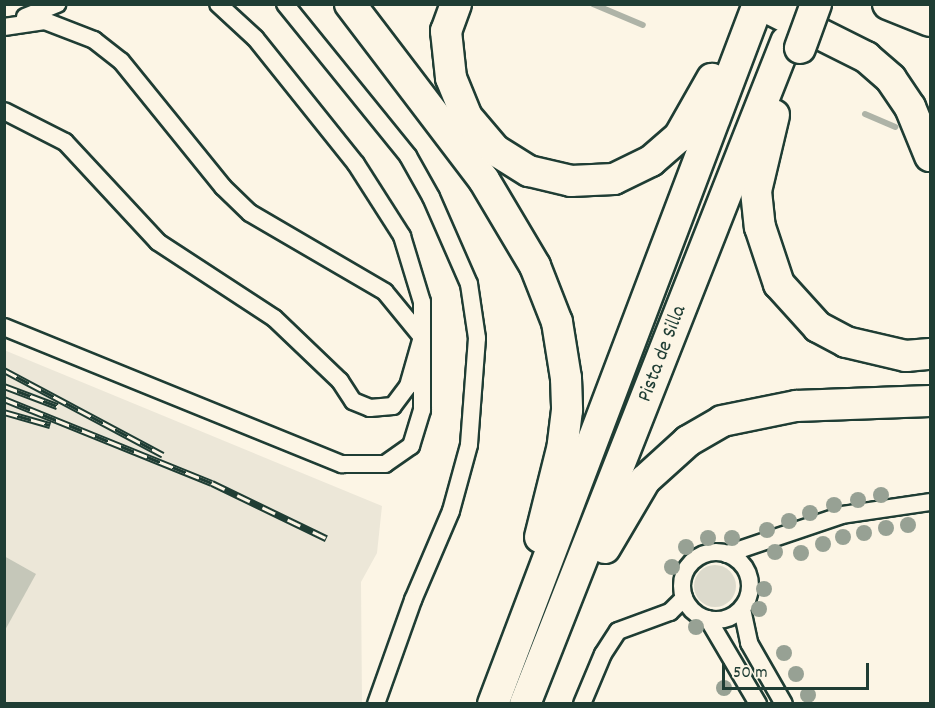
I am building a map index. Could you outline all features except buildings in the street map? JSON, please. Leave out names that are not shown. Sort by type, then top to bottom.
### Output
[{"type":"highway","points":[[350,4],[484,180],[535,266],[557,322],[566,378],[567,410],[563,445],[541,524],[534,594]]},
{"type":"highway","points":[[456,4],[446,31],[451,78],[467,117],[495,150],[529,171],[571,181],[614,179],[651,161],[679,137],[703,100],[749,13],[837,40],[883,72],[910,106],[930,156]]},
{"type":"highway","name":"Pista de Silla","points":[[526,704],[793,45],[801,4]]},
{"type":"highway","points":[[816,4],[793,45],[756,191],[760,227],[770,264],[796,306],[818,327],[846,342],[875,351],[906,356],[930,354]]},
{"type":"highway","points":[[888,4],[930,22]]},
{"type":"highway","name":"Pista de Silla","points":[[493,703],[749,13]]},
{"type":"highway","points":[[865,404],[930,389]]},
{"type":"highway","points":[[526,704],[627,505],[666,458],[722,421],[796,406],[930,401]]},
{"type":"street","points":[[4,26],[58,4]]},
{"type":"street","points":[[4,327],[307,453],[363,467],[385,464],[411,446],[418,430],[422,337],[417,282],[402,236],[356,164],[255,38],[218,4]]},
{"type":"street","points":[[285,4],[408,156],[431,197],[469,284],[477,338],[469,446],[451,511],[412,600],[376,704]]},
{"type":"street","points":[[4,26],[45,21],[94,40],[121,61],[223,187],[250,213],[385,292],[422,337]]},
{"type":"street","points":[[4,111],[38,125],[65,142],[158,242],[274,318],[340,381],[353,401],[370,408],[393,406],[408,386],[422,337]]},
{"type":"street","points":[[727,554],[842,515],[930,502]]},
{"type":"street","points":[[716,552],[727,554],[737,559],[749,578],[748,599],[742,609],[723,620],[708,619],[692,610],[684,598],[683,578],[695,560],[716,552]]},
{"type":"street","points":[[582,704],[603,654],[618,631],[670,612],[684,598]]},
{"type":"street","points":[[742,609],[749,644],[784,704]]},
{"type":"street","points":[[708,619],[758,704]]},
{"type":"shaded area","points":[[4,350],[382,506],[377,553],[361,582],[362,703],[5,703]]},
{"type":"shaded area","points":[[715,565],[723,566],[730,571],[735,578],[735,594],[730,601],[723,606],[715,607],[707,606],[700,601],[695,594],[694,586],[695,578],[700,571],[707,566]]},
{"type":"waterway","points":[[593,4],[643,25]]},
{"type":"waterway","points":[[865,114],[895,127]]},
{"type":"railway","points":[[4,370],[163,455]]},
{"type":"railway","points":[[4,386],[57,406]]},
{"type":"railway","points":[[4,399],[212,483],[326,538]]},
{"type":"railway","points":[[4,412],[50,425]]}]
